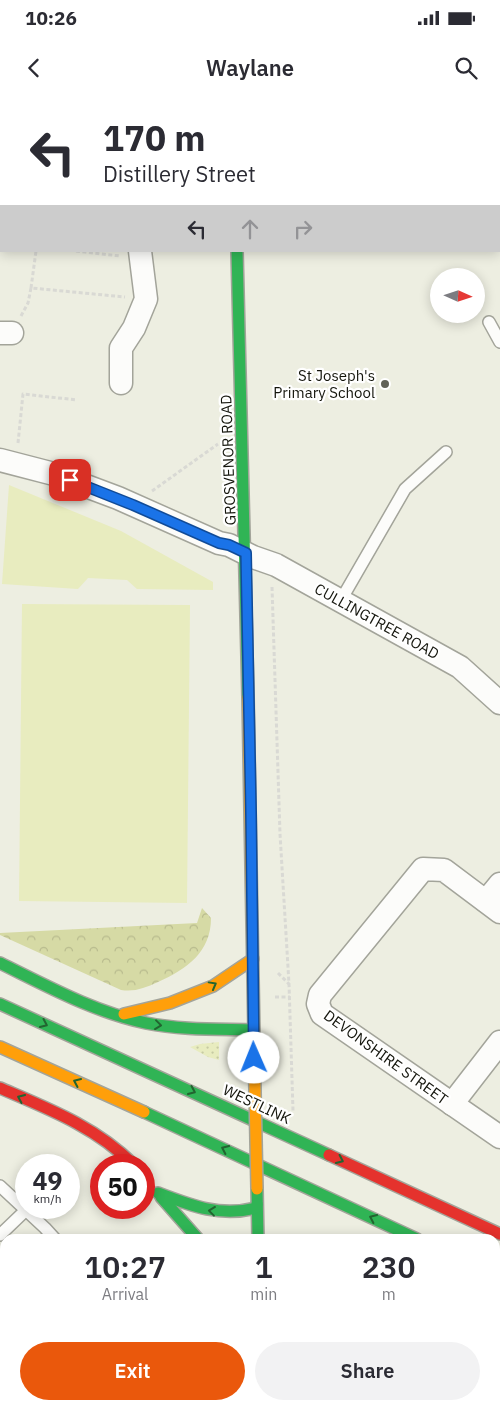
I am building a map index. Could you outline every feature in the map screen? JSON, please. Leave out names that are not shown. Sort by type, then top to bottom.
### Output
[{"type":"main road","name":"GROSVENOR ROAD","points":[[238,252],[246,553],[258,1234]]},
{"type":"main road","points":[[118,1016],[170,1003],[213,986],[253,959]]},
{"type":"main road","points":[[0,963],[118,1016],[146,1023],[175,1027],[253,1030]]},
{"type":"main road","name":"WESTLINK","points":[[0,1004],[208,1098],[500,1234]]},
{"type":"main road","points":[[0,1047],[406,1234]]},
{"type":"main road","points":[[0,1088],[78,1124],[107,1142],[121,1154]]},
{"type":"main road","points":[[155,1190],[194,1234]]},
{"type":"main road","points":[[158,1193],[202,1210],[228,1213],[247,1211],[256,1208],[257,1204]]},
{"type":"street","points":[[121,383],[121,348],[134,328],[146,299],[141,255]]},
{"type":"street","name":"CULLINGTREE ROAD","points":[[8,462],[54,474],[133,505],[219,543],[229,545],[272,563],[460,667],[500,703]]},
{"type":"street","name":"DEVONSHIRE STREET","points":[[495,899],[444,870],[423,869],[320,996],[318,1004],[322,1014],[500,1137]]},
{"type":"street","points":[[452,1104],[500,1042]]},
{"type":"lane","points":[[489,322],[500,342]]},
{"type":"lane","points":[[341,600],[405,489],[446,452]]},
{"type":"lane","points":[[0,1186],[15,1200]]},
{"type":"lane","points":[[0,1234],[16,1219]]},
{"type":"lane","points":[[35,1219],[50,1234]]},
{"type":"path","points":[[6,333],[28,303],[32,288],[36,252]]},
{"type":"path","points":[[92,252],[141,255]]},
{"type":"path","points":[[32,288],[146,299]]},
{"type":"path","points":[[8,462],[22,394],[77,400]]},
{"type":"path","points":[[133,505],[242,428]]},
{"type":"path","points":[[272,563],[280,834],[294,1111]]},
{"type":"green space","points":[[9,485],[121,531],[213,582],[213,590],[137,589],[127,580],[88,578],[78,589],[2,584]]},
{"type":"green space","points":[[22,604],[190,605],[187,903],[19,901]]},
{"type":"green space","points":[[202,908],[211,918],[207,941],[202,950],[188,965],[169,977],[135,990],[121,990],[0,935],[0,933],[197,923]]},
{"type":"green space","points":[[219,1042],[219,1060],[208,1057],[190,1047],[200,1044]]},
{"type":"traffic: fast","points":[[237,252],[248,697]]},
{"type":"traffic: fast","points":[[0,963],[71,998],[127,1018],[172,1027],[253,1030]]},
{"type":"traffic: fast","points":[[0,1004],[329,1155]]},
{"type":"traffic: fast","points":[[144,1112],[406,1234]]},
{"type":"traffic: fast","points":[[257,1189],[258,1234]]},
{"type":"traffic: fast","points":[[158,1193],[194,1206],[218,1211],[256,1208],[257,1204]]},
{"type":"traffic: fast","points":[[161,1197],[194,1234]]},
{"type":"traffic: slow","points":[[248,697],[255,1092]]},
{"type":"traffic: slow","points":[[124,1014],[170,1003],[213,986],[253,959]]},
{"type":"traffic: slow","points":[[0,1047],[144,1112]]},
{"type":"traffic: slow","points":[[255,1092],[257,1189]]},
{"type":"traffic: jam","points":[[0,1088],[88,1129],[121,1154]]},
{"type":"traffic: jam","points":[[329,1155],[500,1234]]},
{"type":"place","name":"St Joseph's Primary School","points":[[385,384]]},
{"type":"route","points":[[70,480],[118,498],[246,553],[254,1058]]}]
